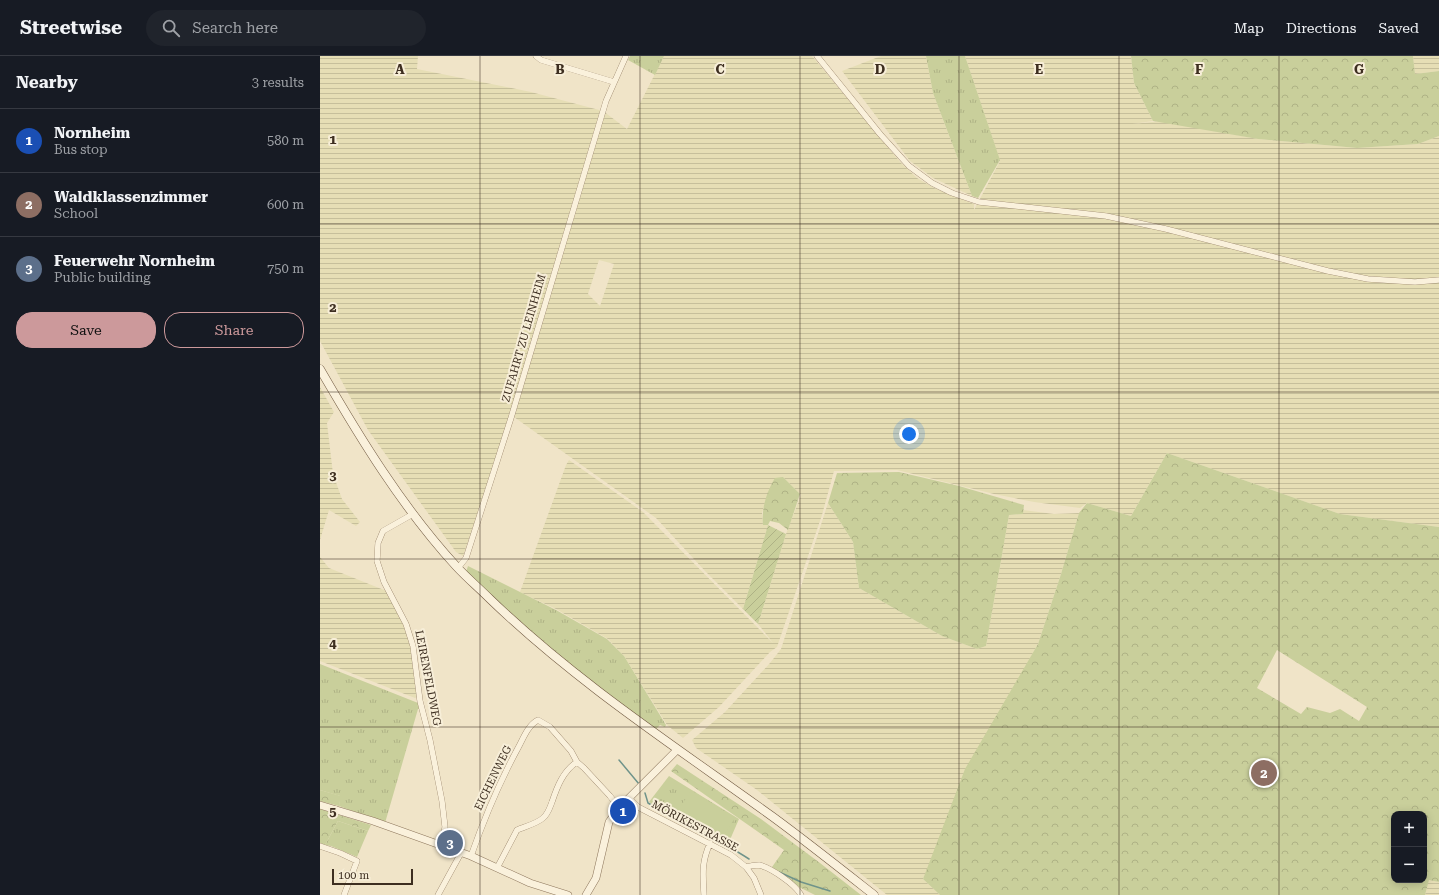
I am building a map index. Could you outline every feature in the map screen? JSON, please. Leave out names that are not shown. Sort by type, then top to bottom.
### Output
[{"type":"main road","points":[[320,369],[344,411],[380,468],[413,514],[458,568],[510,618],[560,662],[677,750],[774,818],[874,895]]},
{"type":"street","points":[[536,56],[541,60],[614,82]]},
{"type":"street","name":"ZUFAHRT ZU LEINHEIM","points":[[458,568],[466,558],[506,433],[603,111],[626,56]]},
{"type":"street","points":[[817,56],[880,134],[909,166],[932,183],[952,193],[979,202],[1106,216],[1166,229],[1368,279],[1415,282],[1439,280]]},
{"type":"street","name":"LEIRENFELDWEG","points":[[413,514],[383,531],[378,543],[377,562],[384,582],[406,624],[413,646],[420,701],[430,740],[442,801],[445,827],[442,846]]},
{"type":"street","name":"EICHENWEG","points":[[471,856],[498,785],[527,732],[535,721],[538,720],[550,727],[571,751],[577,762]]},
{"type":"street","points":[[586,895],[596,878],[609,821],[619,808],[677,750]]},
{"type":"street","points":[[497,868],[517,830],[544,818],[549,810],[563,776],[570,767],[577,762],[610,796],[619,808]]},
{"type":"street","name":"MÖRIKESTRASSE","points":[[629,798],[638,807],[731,855],[746,867],[754,878],[761,895]]},
{"type":"street","points":[[320,805],[373,821],[471,856],[530,882],[568,895]]},
{"type":"street","points":[[704,895],[704,855],[710,844]]},
{"type":"street","points":[[320,846],[357,861],[344,895]]},
{"type":"street","points":[[438,895],[461,853]]},
{"type":"street","points":[[746,867],[756,865],[764,867],[795,887],[801,895]]},
{"type":"shaded area","points":[[320,56],[418,56],[417,69],[531,92],[603,111],[627,129],[664,56],[812,56],[901,163],[917,178],[934,188],[974,204],[974,210],[1000,161],[965,56],[1131,56],[1134,83],[1153,121],[1132,124],[1162,121],[1258,139],[1357,148],[1418,144],[1439,136],[1439,527],[1340,514],[1167,453],[1131,516],[1087,503],[1080,508],[1034,502],[994,494],[897,470],[834,471],[822,515],[777,647],[770,652],[719,707],[683,738],[667,725],[624,656],[608,639],[556,609],[520,592],[566,465],[569,460],[643,512],[773,643],[758,624],[786,534],[801,495],[783,477],[765,503],[762,513],[763,525],[768,525],[743,609],[705,571],[656,518],[514,417],[555,275],[558,269],[560,269],[556,265],[511,418],[463,556],[456,552],[368,430],[320,341]],"holes":[[[599,260],[614,264],[600,306],[588,294]]]},
{"type":"shaded area","points":[[881,56],[926,56],[933,93],[972,196],[933,178],[910,161],[842,71]]},
{"type":"shaded area","points":[[1413,56],[1439,56],[1439,71],[1415,74]]},
{"type":"shaded area","points":[[320,387],[334,412],[327,423],[333,474],[342,499],[360,522],[356,526],[329,510],[320,540]]},
{"type":"shaded area","points":[[828,503],[853,542],[859,588],[942,636],[977,649],[986,646],[1009,515],[1023,514],[1023,510],[1054,514],[1079,513],[1038,644],[1013,689],[923,879],[940,895],[887,895],[757,790],[696,748],[692,740],[725,712],[781,649]]},
{"type":"shaded area","points":[[320,557],[329,568],[389,592],[410,634],[417,697],[415,698],[320,661]]},
{"type":"shaded area","points":[[1429,879],[1439,882],[1439,895],[1425,895]]},
{"type":"green space","points":[[630,56],[664,56],[655,75],[628,60]]},
{"type":"green space","points":[[926,56],[965,56],[1000,160],[978,198],[972,196],[933,93]]},
{"type":"green space","points":[[1131,56],[1413,56],[1415,74],[1439,71],[1439,136],[1418,144],[1357,148],[1258,139],[1153,121],[1134,83]]},
{"type":"green space","points":[[1167,453],[1340,514],[1439,527],[1439,882],[1429,880],[1425,895],[940,895],[923,879],[965,769],[1038,644],[1079,513],[1087,503],[1131,516]],"holes":[[[1277,650],[1367,707],[1359,721],[1340,709],[1330,713],[1307,707],[1301,714],[1257,688]]]},
{"type":"green space","points":[[899,472],[959,486],[1024,505],[1023,514],[1009,515],[986,646],[977,649],[942,636],[859,588],[853,542],[828,503],[837,473]]},
{"type":"green space","points":[[783,477],[800,494],[788,530],[779,523],[770,521],[768,525],[763,525],[765,500],[769,489],[775,478]]},
{"type":"green space","points":[[768,525],[786,534],[758,624],[743,609]]},
{"type":"green space","points":[[468,566],[556,610],[607,639],[624,656],[666,725],[665,727],[660,725],[656,729],[615,701],[544,645],[466,572]]},
{"type":"green space","points":[[320,664],[418,703],[420,709],[418,709],[385,823],[339,806],[340,796],[320,790]]},
{"type":"green space","points":[[677,764],[761,819],[861,895],[815,895],[799,887],[772,867],[784,850],[671,771]]},
{"type":"green space","points":[[669,776],[739,819],[729,842],[667,813],[649,802]]},
{"type":"green space","points":[[320,790],[341,796],[339,806],[320,801]]},
{"type":"green space","points":[[691,790],[735,818],[721,839],[678,811]]},
{"type":"green space","points":[[320,809],[371,825],[368,831],[338,821],[325,845],[320,843]]},
{"type":"green space","points":[[338,821],[368,831],[357,857],[325,845]]},
{"type":"waterway","points":[[619,760],[639,784]]},
{"type":"waterway","points":[[645,793],[648,803],[749,859]]},
{"type":"waterway","points":[[779,872],[801,882],[830,891]]},
{"type":"place","name":"Waldklassenzimmer","points":[[1264,773]]},
{"type":"place","name":"Nornheim","points":[[623,811]]},
{"type":"place","name":"Feuerwehr Nornheim","points":[[450,843]]}]
